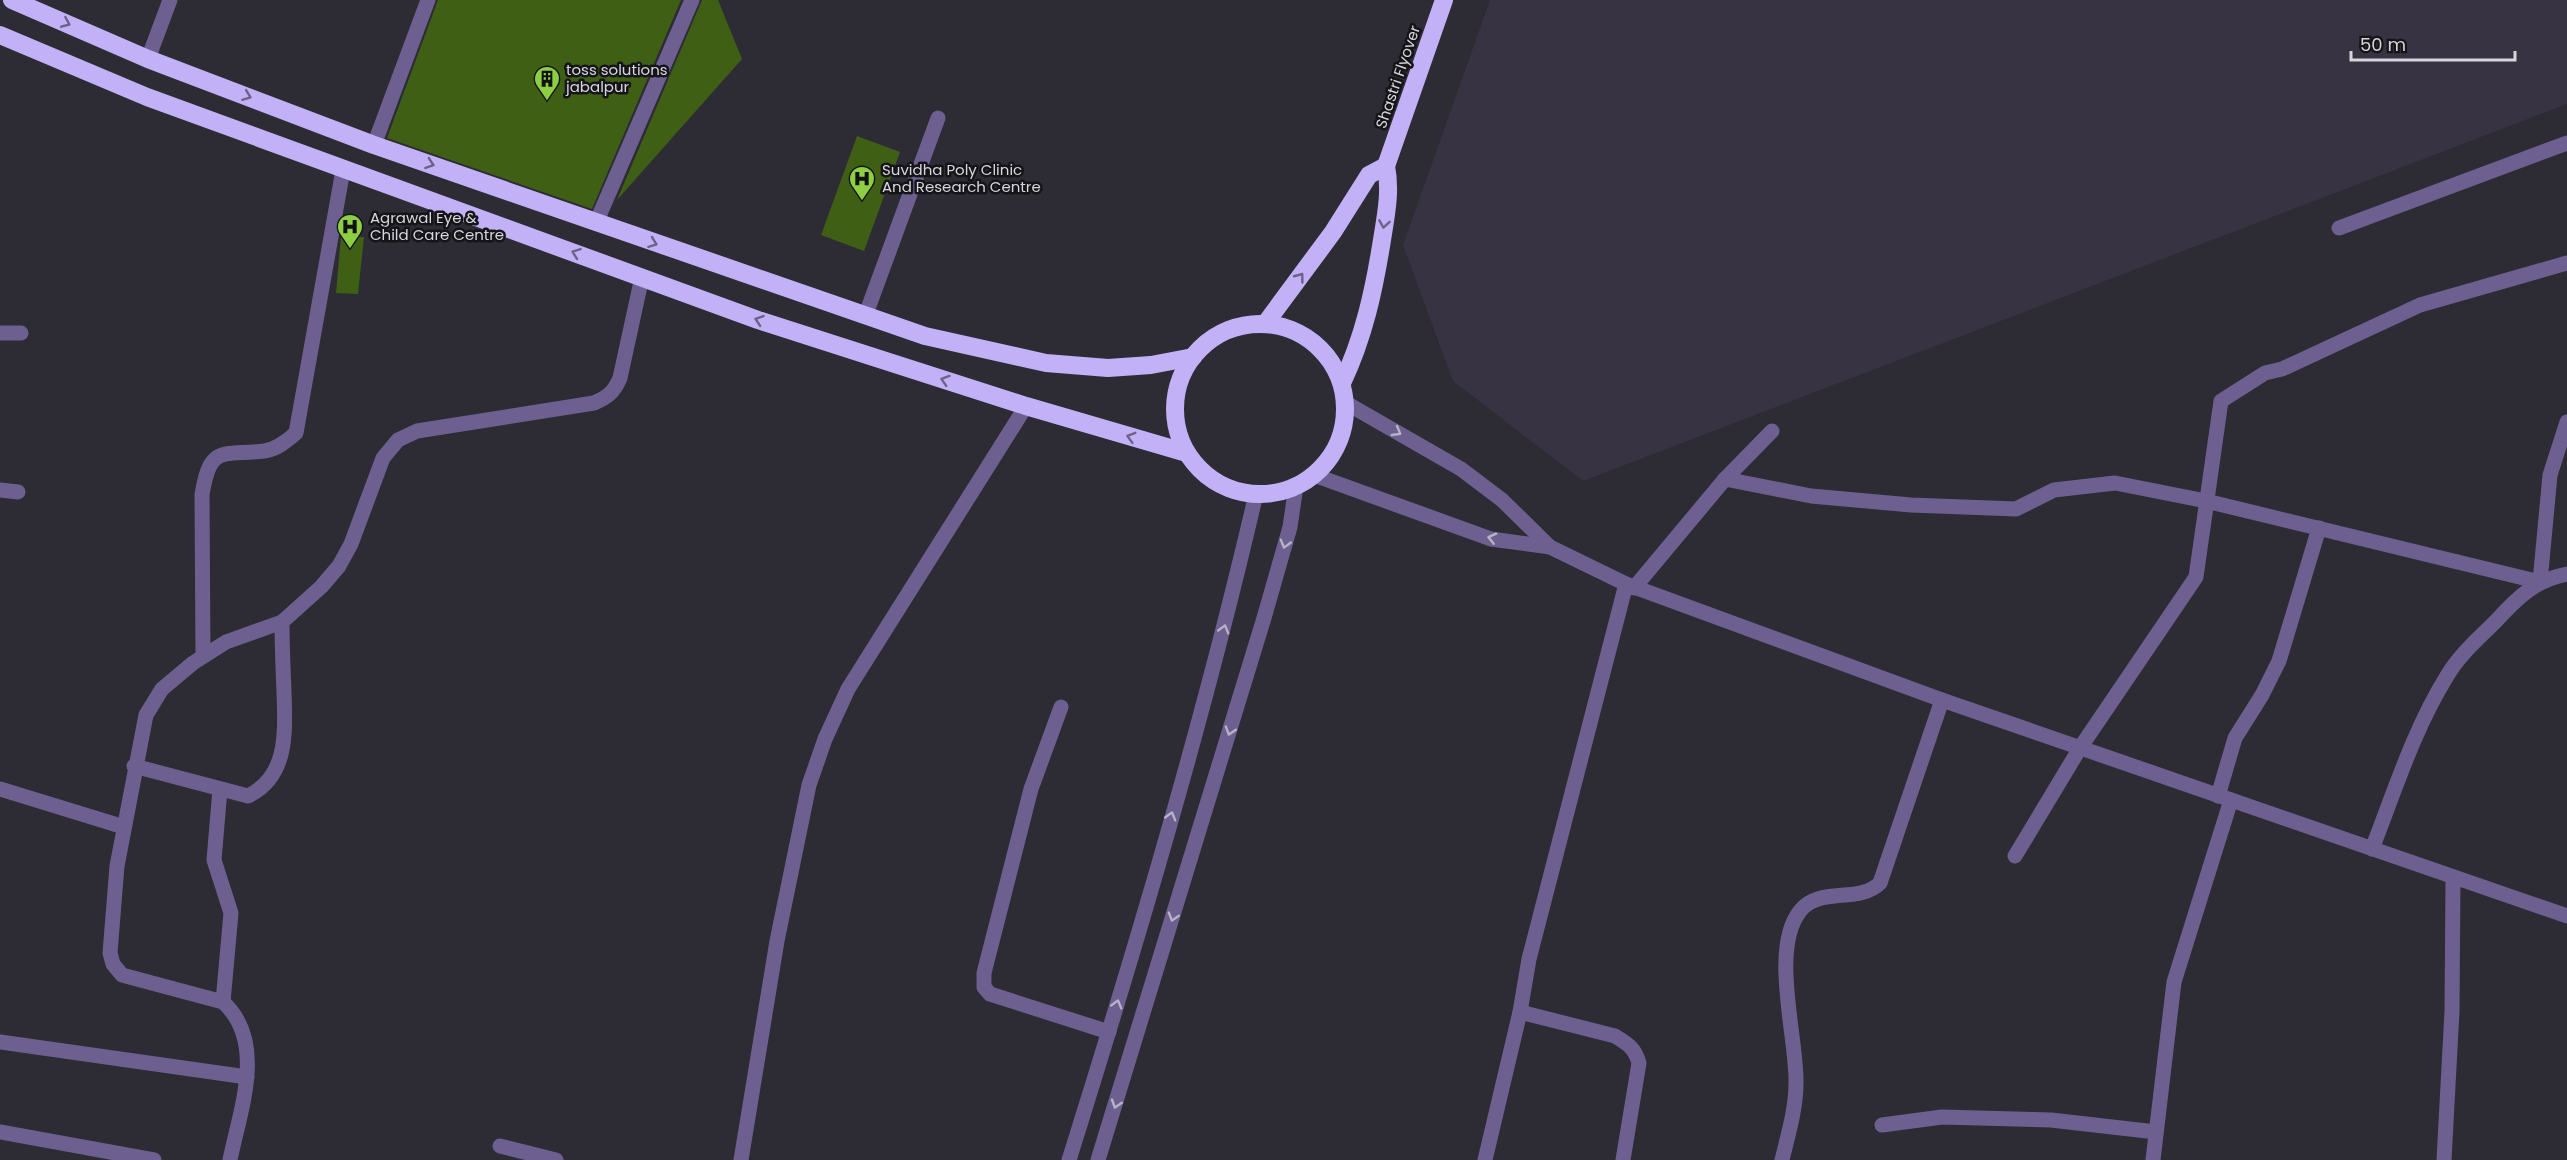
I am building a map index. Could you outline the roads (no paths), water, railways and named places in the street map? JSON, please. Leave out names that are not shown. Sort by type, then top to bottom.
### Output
[{"type":"highway","points":[[12,0],[148,59],[374,145],[925,336],[1046,363],[1108,368],[1193,357]]},
{"type":"highway","name":"Shastri Flyover","points":[[1386,166],[1444,0]]},
{"type":"highway","points":[[0,35],[147,97],[758,320],[1026,406],[1187,453]]},
{"type":"highway","points":[[1265,324],[1333,232],[1369,175],[1386,166],[1390,182],[1376,279],[1369,312],[1355,356],[1342,383]]},
{"type":"highway","points":[[1265,324],[1286,327],[1321,348],[1334,364],[1342,383],[1346,403],[1345,423],[1339,443],[1328,461],[1314,475],[1296,486],[1276,492],[1256,494],[1235,490],[1217,482],[1200,469],[1187,453],[1179,434],[1175,414],[1176,394],[1182,374],[1193,357],[1207,342],[1225,331],[1245,325],[1265,324]]},
{"type":"street","points":[[148,59],[170,0]]},
{"type":"street","points":[[374,145],[428,0]]},
{"type":"street","points":[[596,223],[692,0]]},
{"type":"street","points":[[866,314],[938,118]]},
{"type":"street","points":[[2339,228],[2567,143]]},
{"type":"street","points":[[203,656],[202,495],[206,474],[213,460],[228,452],[266,451],[283,444],[297,433],[343,170]]},
{"type":"street","points":[[2015,856],[2080,748],[2196,577],[2221,401],[2265,373],[2282,369],[2420,305],[2567,262]]},
{"type":"street","points":[[230,1160],[247,1077],[248,1052],[243,1030],[233,1011],[223,1002],[122,975],[113,964],[110,953],[117,866],[134,766],[146,715],[162,689],[203,656],[226,642],[282,622],[321,587],[339,566],[351,544],[383,458],[398,440],[417,431],[594,403],[608,397],[620,378],[642,277]]},
{"type":"street","points":[[0,333],[21,333]]},
{"type":"street","points":[[1346,403],[1461,469],[1502,500],[1550,547]]},
{"type":"street","points":[[741,1160],[777,940],[809,786],[825,739],[848,689],[1026,406]]},
{"type":"street","points":[[2540,582],[2550,475],[2567,422]]},
{"type":"street","points":[[1485,1160],[1520,1012],[1529,959],[1630,586],[1725,479],[1772,431]]},
{"type":"street","points":[[1314,475],[1491,539],[1550,547],[1630,586],[1942,700],[2567,916]]},
{"type":"street","points":[[1725,479],[1789,493],[1923,506],[2016,509],[2054,490],[2115,483],[2206,501],[2540,582]]},
{"type":"street","points":[[1098,1160],[1264,618],[1290,527],[1296,486]]},
{"type":"street","points":[[0,490],[18,492]]},
{"type":"street","points":[[1068,1160],[1109,1032],[1227,617],[1256,494]]},
{"type":"street","points":[[2153,1160],[2174,982],[2225,798],[2235,738],[2262,695],[2278,661],[2319,528]]},
{"type":"street","points":[[2372,849],[2420,725],[2448,674],[2466,651],[2522,593],[2540,582],[2567,574]]},
{"type":"street","points":[[134,766],[248,796],[271,779],[285,738],[282,622]]},
{"type":"street","points":[[1782,1160],[1791,1124],[1796,1083],[1786,992],[1789,934],[1799,912],[1808,903],[1823,898],[1871,891],[1880,883],[1942,700]]},
{"type":"street","points":[[1061,707],[1031,789],[984,973],[984,987],[990,994],[1109,1032]]},
{"type":"street","points":[[0,789],[124,827]]},
{"type":"street","points":[[220,789],[213,846],[214,860],[231,913],[223,1002]]},
{"type":"street","points":[[2444,1160],[2452,1011],[2453,877]]},
{"type":"street","points":[[1520,1012],[1615,1036],[1629,1044],[1636,1053],[1639,1063],[1623,1160]]},
{"type":"street","points":[[0,1042],[247,1077]]},
{"type":"street","points":[[1882,1125],[1942,1117],[2052,1120],[2156,1132]]},
{"type":"street","points":[[0,1132],[75,1153],[154,1160]]},
{"type":"street","points":[[500,1146],[556,1160]]},
{"type":"place","name":"toss solutions jabalpur","points":[[547,102]]},
{"type":"place","name":"Suvidha Poly Clinic And Research Centre","points":[[862,202]]},
{"type":"place","name":"Agrawal Eye & Child Care Centre","points":[[350,250]]}]
